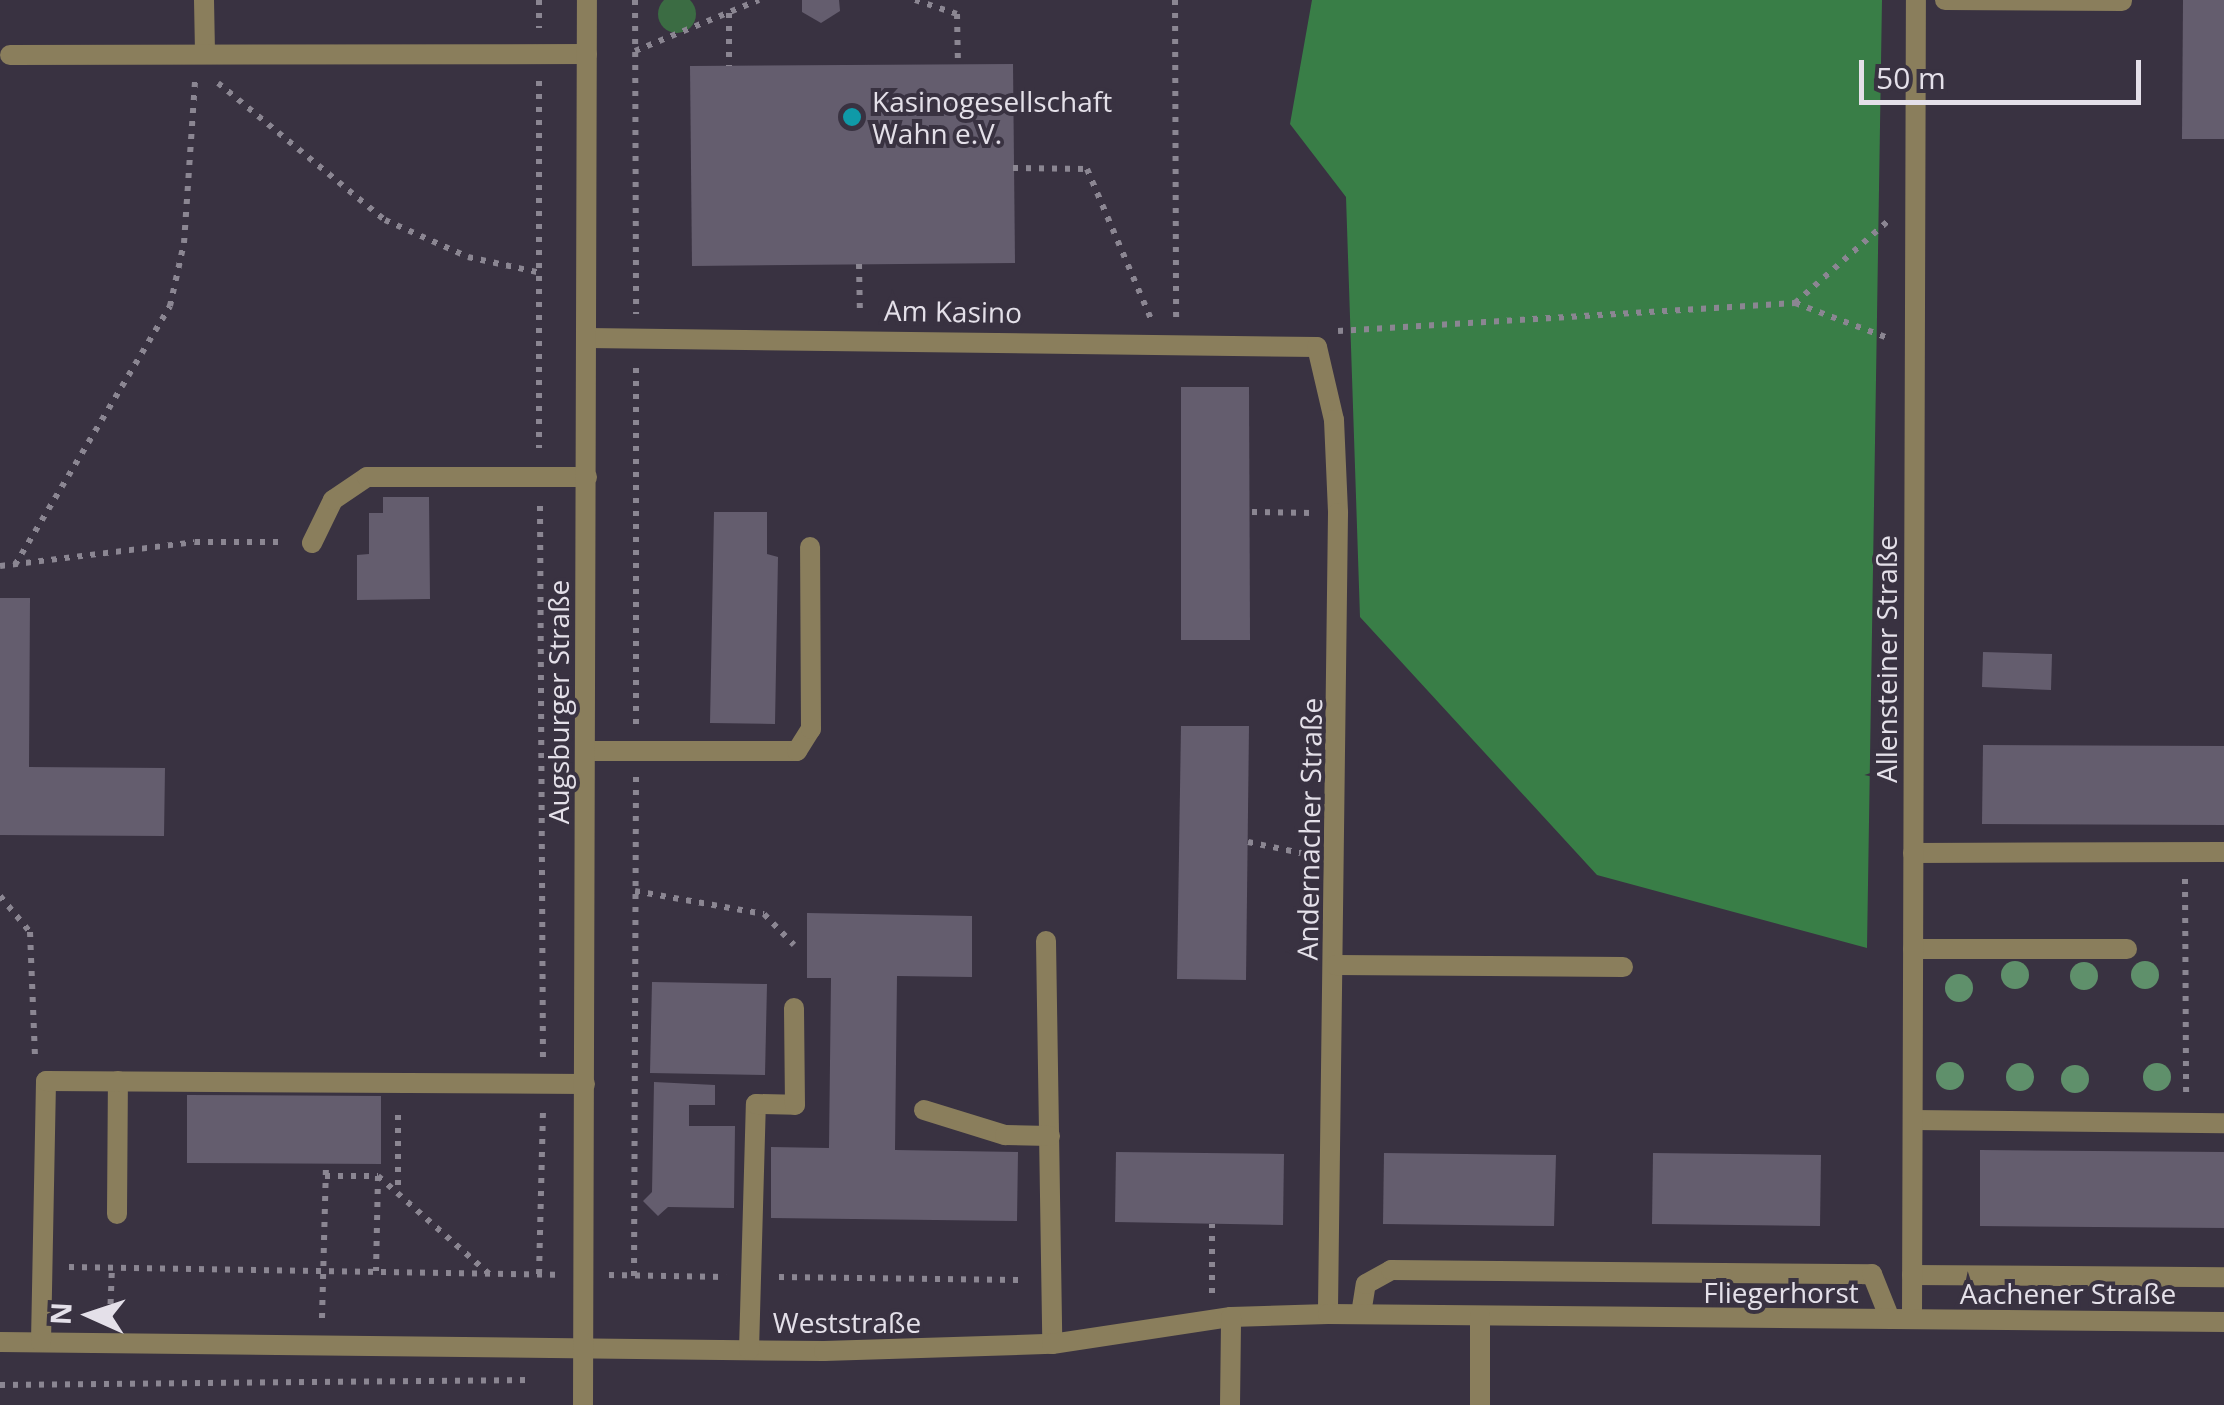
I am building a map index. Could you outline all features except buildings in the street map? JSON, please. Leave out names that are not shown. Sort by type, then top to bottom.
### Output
[{"type":"lane","points":[[204,0],[205,54]]},
{"type":"lane","name":"Augsburger Straße","points":[[583,1405],[587,0]]},
{"type":"lane","name":"Allensteiner Straße","points":[[1912,1319],[1916,0]]},
{"type":"lane","points":[[1945,0],[2122,2]]},
{"type":"lane","points":[[10,55],[587,54]]},
{"type":"lane","name":"Am Kasino","points":[[588,338],[860,336],[1317,347]]},
{"type":"lane","name":"Andernacher Straße","points":[[1317,347],[1334,420],[1338,513],[1337,854],[1328,1314]]},
{"type":"lane","points":[[312,544],[334,500],[368,478],[587,477]]},
{"type":"lane","points":[[585,751],[797,751],[812,729],[810,547]]},
{"type":"lane","points":[[1913,852],[2224,852]]},
{"type":"lane","points":[[1046,941],[1052,1344]]},
{"type":"lane","points":[[1913,948],[2127,950]]},
{"type":"lane","points":[[1335,965],[1623,966]]},
{"type":"lane","points":[[749,1350],[756,1104],[795,1105],[794,1008]]},
{"type":"lane","points":[[41,1342],[46,1081],[585,1084]]},
{"type":"lane","points":[[117,1214],[118,1081]]},
{"type":"lane","points":[[924,1110],[1005,1135],[1050,1136]]},
{"type":"lane","points":[[1912,1120],[2224,1123]]},
{"type":"lane","points":[[1362,1314],[1366,1284],[1392,1270],[1872,1274],[1890,1319]]},
{"type":"lane","points":[[1912,1275],[2224,1277]]},
{"type":"lane","name":"Weststraße","points":[[0,1342],[749,1350],[1052,1344],[1221,1318],[1328,1314],[1650,1319]]},
{"type":"lane","points":[[1480,1316],[1480,1405]]},
{"type":"lane","points":[[1221,1318],[1230,1405]]},
{"type":"lane","name":"Fliegerhorst","points":[[1650,1319],[1912,1319]]},
{"type":"lane","name":"Aachener Straße","points":[[1912,1319],[2224,1322]]},
{"type":"path","points":[[538,1274],[544,1084],[539,0]]},
{"type":"path","points":[[634,1276],[635,0]]},
{"type":"path","points":[[635,52],[760,0]]},
{"type":"path","points":[[915,0],[956,14],[958,64]]},
{"type":"path","points":[[1169,343],[1175,0]]},
{"type":"path","points":[[729,13],[729,66]]},
{"type":"path","points":[[14,565],[170,306],[184,242],[196,70],[385,220],[468,257],[538,272]]},
{"type":"path","points":[[1013,168],[1087,169],[1169,343]]},
{"type":"path","points":[[1796,303],[1916,197]]},
{"type":"path","points":[[859,264],[860,336]]},
{"type":"path","points":[[1317,347],[1338,330],[1796,303],[1915,348]]},
{"type":"path","points":[[1252,512],[1338,513]]},
{"type":"path","points":[[0,566],[195,542],[312,544]]},
{"type":"path","points":[[1248,842],[1267,854],[1337,854]]},
{"type":"path","points":[[2185,852],[2186,1122]]},
{"type":"path","points":[[636,891],[764,914],[794,945]]},
{"type":"path","points":[[0,896],[30,932],[32,1043],[46,1081]]},
{"type":"path","points":[[398,1083],[398,1185]]},
{"type":"path","points":[[321,1344],[326,1164]]},
{"type":"path","points":[[325,1176],[378,1176],[398,1185],[489,1274]]},
{"type":"path","points":[[376,1270],[378,1176]]},
{"type":"path","points":[[1212,1224],[1221,1318]]},
{"type":"path","points":[[43,1267],[1053,1280]]},
{"type":"path","points":[[110,1316],[112,1268]]},
{"type":"path","points":[[0,1386],[584,1380]]},
{"type":"green space","points":[[677,-5],[691,0],[696,14],[691,28],[677,33],[663,28],[658,14],[663,0]]},
{"type":"green space","points":[[1312,0],[1882,0],[1867,948],[1597,875],[1360,617],[1346,197],[1290,124]]},
{"type":"place","name":"Kasinogesellschaft Wahn e.V.","points":[[852,117]]}]
